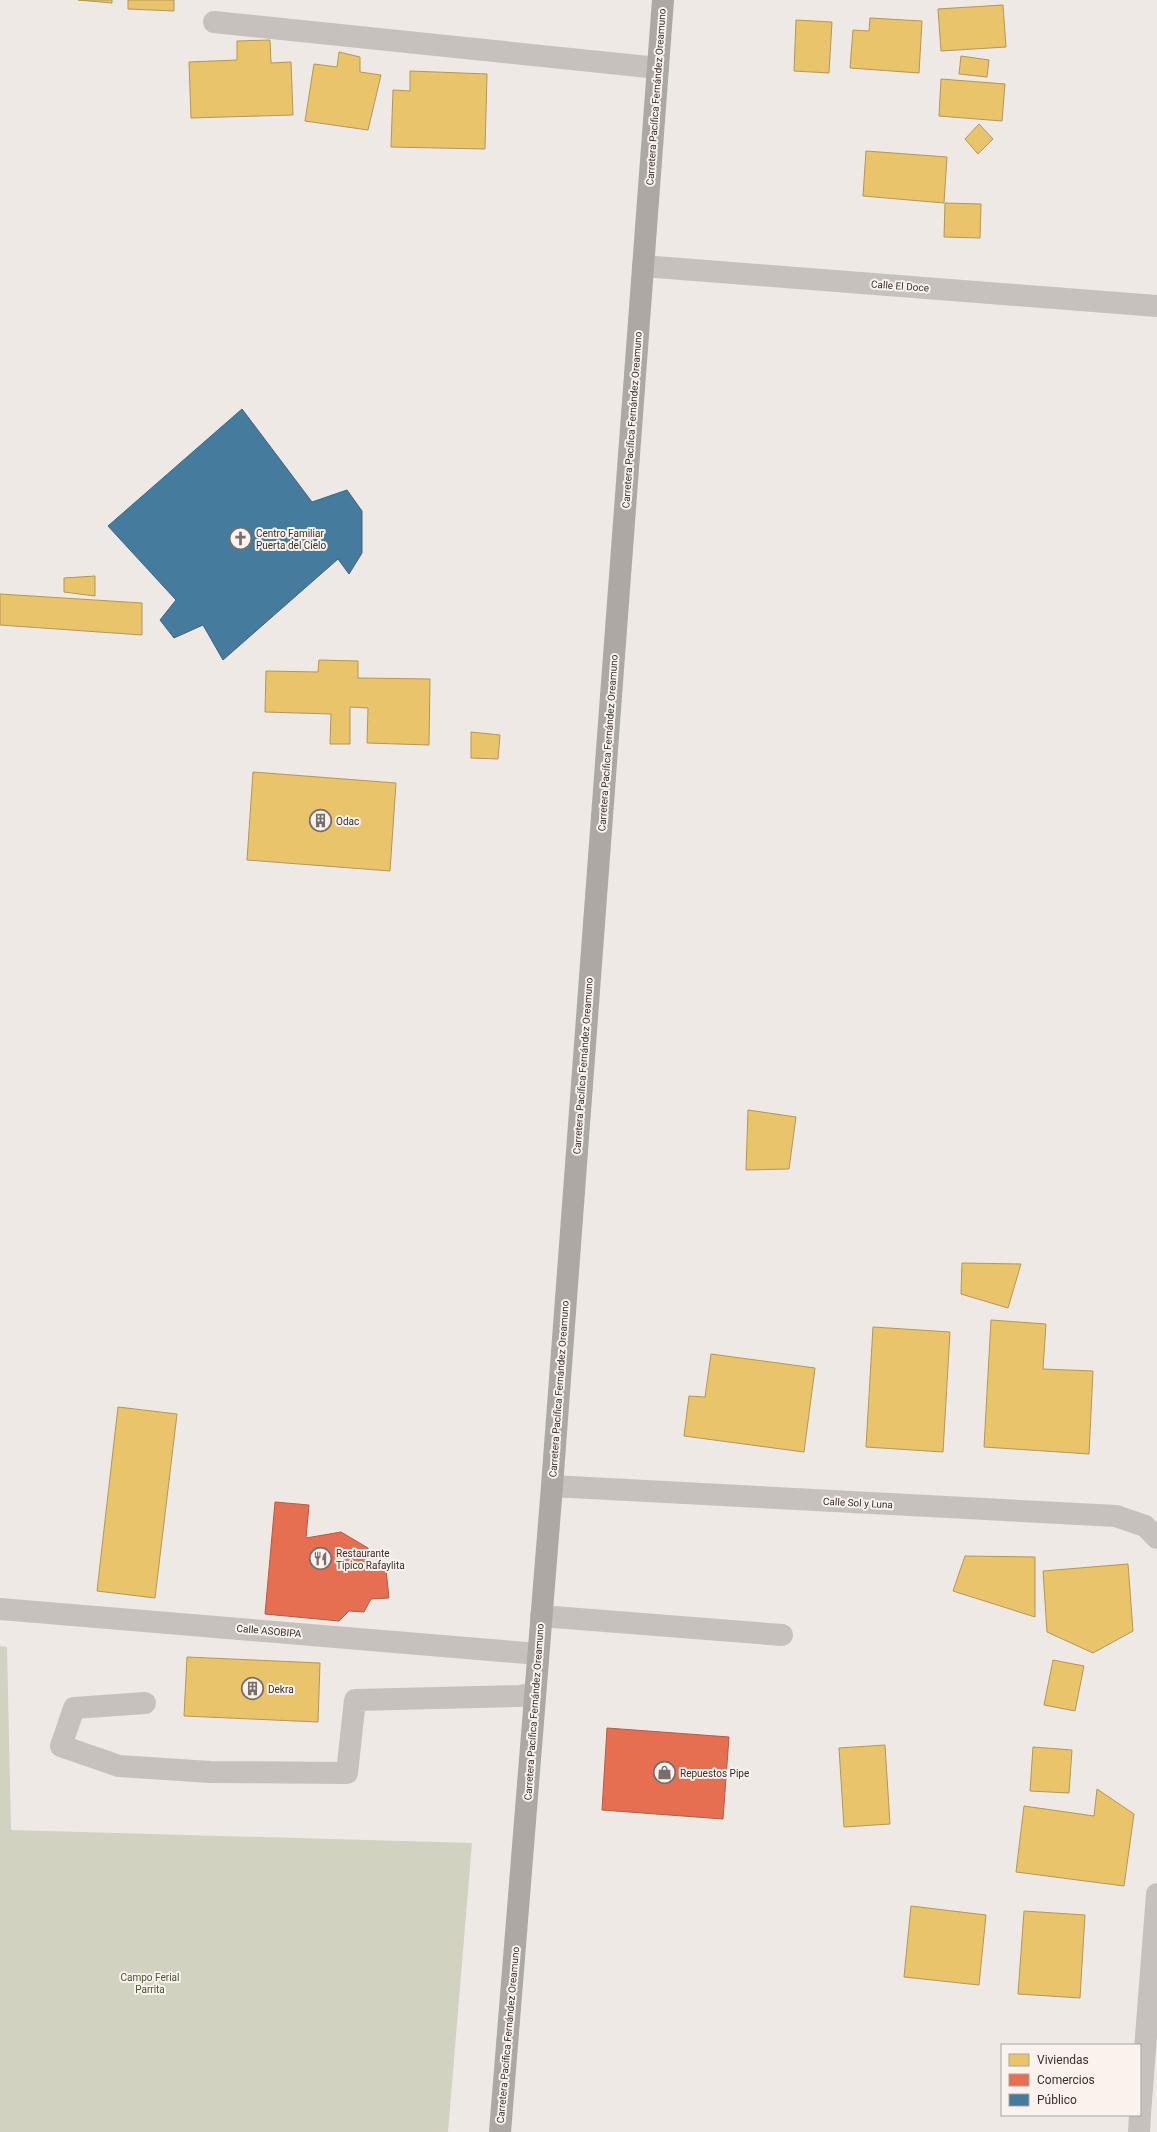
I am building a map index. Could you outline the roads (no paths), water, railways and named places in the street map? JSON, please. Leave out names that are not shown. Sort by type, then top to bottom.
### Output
[{"type":"highway","name":"Carretera Pacífica Fernández Oreamuno","points":[[500,2132],[552,1486],[663,0]]},
{"type":"street","points":[[214,22],[658,68]]},
{"type":"street","name":"Calle El Doce","points":[[643,266],[1157,306]]},
{"type":"street","name":"Calle Sol y Luna","points":[[552,1486],[1116,1516],[1145,1526],[1157,1538]]},
{"type":"street","name":"Calle ASOBIPA","points":[[0,1609],[538,1654]]},
{"type":"street","points":[[541,1616],[782,1635]]},
{"type":"street","points":[[145,1702],[74,1708],[62,1746],[119,1766],[210,1772],[347,1773],[355,1700],[520,1696],[535,1692]]},
{"type":"street","points":[[1141,2101],[1157,1894]]},
{"type":"street","points":[[1139,2132],[1140,2116]]},
{"type":"place","name":"Centro Familiar Puerta del Cielo","points":[[241,539]]},
{"type":"place","name":"Odac","points":[[321,821]]},
{"type":"place","name":"Restaurante Tipico Rafaylita","points":[[320,1559]]},
{"type":"place","name":"Dekra","points":[[252,1689]]},
{"type":"place","name":"Repuestos Pipe","points":[[665,1773]]},
{"type":"park label","name":"Campo Ferial Parrita","points":[[150,1982]]}]
